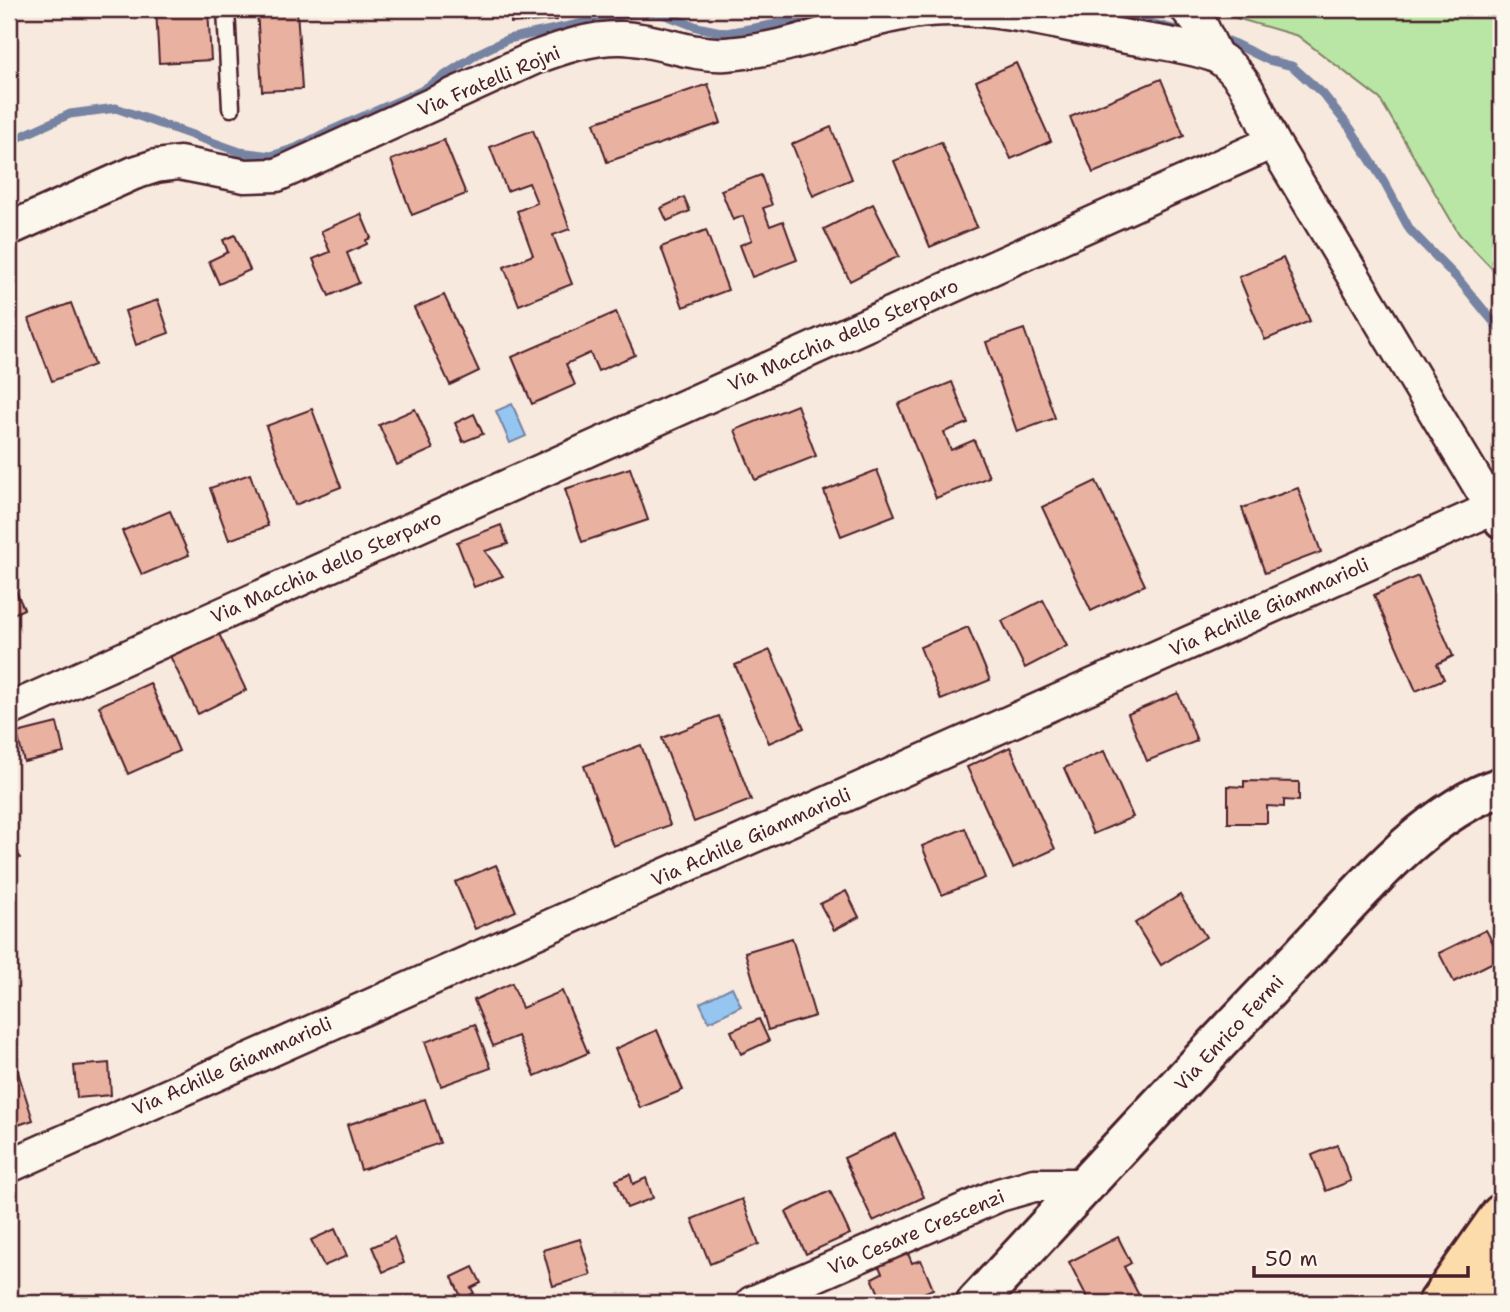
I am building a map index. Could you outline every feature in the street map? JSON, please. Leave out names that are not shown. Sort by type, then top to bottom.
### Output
[{"type":"highway","points":[[1438,1303],[1501,1213]]},
{"type":"highway","points":[[1476,1303],[1501,1269]]},
{"type":"street","name":"Via Fratelli Rojni","points":[[9,229],[134,173],[156,166],[179,163],[245,176],[277,175],[534,58],[572,45],[601,39],[631,39],[700,54],[727,54],[781,45],[898,15],[944,9],[1024,17],[1216,56]]},
{"type":"street","points":[[1187,9],[1202,27],[1216,56],[1239,76],[1273,142],[1497,515]]},
{"type":"street","name":"Via Macchia dello Sterparo","points":[[9,710],[1273,142]]},
{"type":"street","name":"Via Achille Giammarioli","points":[[9,1166],[1497,515]]},
{"type":"street","name":"Via Enrico Fermi","points":[[976,1303],[1392,862],[1438,820],[1465,803],[1501,788]]},
{"type":"street","name":"Via Cesare Crescenzi","points":[[752,1303],[999,1195],[1034,1185],[1086,1185]]},
{"type":"lane","points":[[226,9],[231,108]]},
{"type":"green space","points":[[1205,9],[1501,9],[1501,278],[1459,234],[1380,99],[1298,36]]},
{"type":"water","points":[[512,404],[526,436],[510,443],[496,411]]},
{"type":"water","points":[[732,987],[741,1006],[709,1022],[700,1003]]},
{"type":"building","points":[[156,9],[208,9],[211,60],[159,63]]},
{"type":"building","points":[[257,9],[297,9],[302,89],[262,91]]},
{"type":"building","points":[[511,9],[557,9],[557,20],[511,23]]},
{"type":"building","points":[[1016,63],[1051,141],[1011,159],[976,81]]},
{"type":"building","points":[[1161,79],[1184,136],[1093,173],[1070,117]]},
{"type":"building","points":[[708,84],[721,123],[607,162],[594,123]]},
{"type":"building","points":[[831,127],[852,179],[813,196],[792,144]]},
{"type":"building","points":[[533,130],[570,229],[553,235],[572,284],[519,305],[504,267],[533,255],[517,211],[537,203],[529,183],[507,191],[490,147]]},
{"type":"building","points":[[444,140],[466,194],[412,215],[391,160]]},
{"type":"building","points":[[941,142],[977,227],[930,247],[894,161]]},
{"type":"building","points":[[761,175],[772,205],[763,208],[770,226],[783,221],[797,260],[752,277],[740,245],[752,240],[743,216],[733,220],[721,190]]},
{"type":"building","points":[[684,197],[690,211],[667,221],[661,208]]},
{"type":"building","points":[[873,204],[899,256],[850,281],[824,229]]},
{"type":"building","points":[[361,214],[371,238],[366,240],[367,244],[347,253],[359,283],[329,296],[313,259],[330,252],[321,231]]},
{"type":"building","points":[[706,230],[728,290],[683,307],[661,247]]},
{"type":"building","points":[[235,235],[250,270],[219,284],[209,261],[228,252],[223,240]]},
{"type":"building","points":[[1283,258],[1310,321],[1265,340],[1239,277]]},
{"type":"building","points":[[444,295],[479,371],[450,385],[414,308]]},
{"type":"building","points":[[158,300],[169,333],[136,345],[125,311]]},
{"type":"building","points":[[71,303],[94,365],[52,381],[29,319]]},
{"type":"building","points":[[616,312],[635,355],[598,371],[590,353],[566,364],[575,385],[532,404],[512,357]]},
{"type":"building","points":[[1024,329],[1055,418],[1017,432],[986,342]]},
{"type":"building","points":[[952,382],[968,423],[944,432],[951,450],[974,440],[989,477],[936,498],[898,404]]},
{"type":"building","points":[[797,405],[816,456],[755,480],[735,430]]},
{"type":"building","points":[[312,409],[341,487],[295,505],[266,426]]},
{"type":"building","points":[[415,409],[433,449],[397,465],[379,425]]},
{"type":"building","points":[[474,414],[483,434],[463,442],[455,423]]},
{"type":"building","points":[[630,468],[648,520],[582,542],[565,489]]},
{"type":"building","points":[[877,470],[895,515],[841,536],[824,491]]},
{"type":"building","points":[[250,474],[268,526],[229,540],[210,488]]},
{"type":"building","points":[[1096,481],[1145,585],[1091,611],[1042,507]]},
{"type":"building","points":[[1298,488],[1321,552],[1265,573],[1242,508]]},
{"type":"building","points":[[170,511],[189,555],[142,575],[122,531]]},
{"type":"building","points":[[501,525],[508,544],[485,551],[503,576],[474,587],[457,542]]},
{"type":"building","points":[[9,575],[24,609],[9,616]]},
{"type":"building","points":[[1418,576],[1453,656],[1437,664],[1444,679],[1416,691],[1374,595]]},
{"type":"building","points":[[1043,600],[1067,646],[1025,668],[1002,621]]},
{"type":"building","points":[[968,627],[990,680],[941,700],[920,647]]},
{"type":"building","points":[[218,632],[246,690],[198,714],[170,656]]},
{"type":"building","points":[[770,650],[804,728],[769,743],[735,665]]},
{"type":"building","points":[[150,683],[179,751],[128,774],[99,706]]},
{"type":"building","points":[[1178,693],[1197,741],[1147,761],[1128,714]]},
{"type":"building","points":[[719,716],[751,800],[694,822],[662,738]]},
{"type":"building","points":[[57,723],[64,753],[24,762],[17,733]]},
{"type":"building","points":[[641,745],[670,825],[613,846],[584,766]]},
{"type":"building","points":[[1010,747],[1055,849],[1013,868],[967,767]]},
{"type":"building","points":[[1104,751],[1133,817],[1093,834],[1064,768]]},
{"type":"building","points":[[1244,781],[1299,782],[1299,801],[1284,800],[1284,807],[1267,806],[1267,823],[1228,823],[1228,786],[1244,787]]},
{"type":"building","points":[[965,828],[985,878],[942,895],[922,846]]},
{"type":"building","points":[[9,830],[20,858],[9,862]]},
{"type":"building","points":[[496,865],[516,911],[475,929],[455,882]]},
{"type":"building","points":[[846,891],[859,917],[834,930],[820,904]]},
{"type":"building","points":[[1180,895],[1206,937],[1161,965],[1135,923]]},
{"type":"building","points":[[1486,930],[1501,958],[1454,982],[1439,953]]},
{"type":"building","points":[[792,938],[815,1016],[768,1030],[745,952]]},
{"type":"building","points":[[512,983],[522,1008],[562,991],[588,1053],[535,1076],[518,1036],[493,1046],[474,1000]]},
{"type":"building","points":[[759,1019],[769,1041],[741,1054],[731,1031]]},
{"type":"building","points":[[475,1024],[491,1068],[441,1086],[425,1042]]},
{"type":"building","points":[[657,1030],[683,1090],[640,1108],[615,1049]]},
{"type":"building","points":[[9,1050],[33,1120],[9,1128]]},
{"type":"building","points":[[109,1063],[111,1095],[77,1098],[74,1066]]},
{"type":"building","points":[[425,1099],[440,1143],[361,1170],[347,1125]]},
{"type":"building","points":[[895,1134],[924,1197],[873,1221],[844,1158]]},
{"type":"building","points":[[1337,1145],[1351,1181],[1326,1191],[1312,1155]]},
{"type":"building","points":[[630,1174],[633,1184],[646,1178],[653,1198],[627,1208],[616,1180]]},
{"type":"building","points":[[830,1191],[850,1234],[806,1254],[786,1212]]},
{"type":"building","points":[[742,1199],[759,1244],[710,1264],[692,1219]]},
{"type":"building","points":[[335,1229],[347,1256],[324,1266],[311,1240]]},
{"type":"building","points":[[394,1237],[404,1263],[383,1272],[372,1247]]},
{"type":"building","points":[[1118,1237],[1131,1263],[1124,1267],[1143,1303],[1090,1303],[1069,1262]]},
{"type":"building","points":[[580,1239],[591,1275],[553,1286],[543,1250]]},
{"type":"building","points":[[906,1249],[912,1263],[921,1260],[933,1289],[909,1299],[911,1303],[883,1303],[872,1278],[882,1273],[877,1262]]},
{"type":"building","points":[[473,1267],[481,1283],[471,1288],[474,1293],[462,1299],[452,1277]]},
{"type":"waterway","points":[[9,142],[70,114],[116,108],[240,152],[271,156],[296,148],[421,91],[479,53],[508,39],[636,12],[663,14],[697,27],[726,33],[816,17],[840,9]]},
{"type":"waterway","points":[[1098,9],[1188,33]]},
{"type":"waterway","points":[[1229,41],[1268,60],[1292,66],[1323,94],[1350,128],[1410,230],[1459,280],[1501,331]]}]
